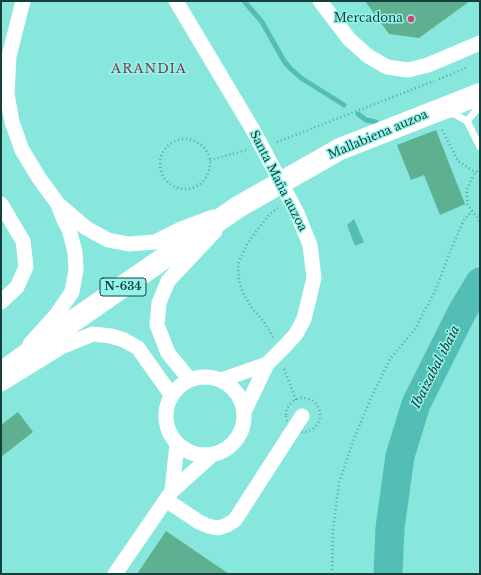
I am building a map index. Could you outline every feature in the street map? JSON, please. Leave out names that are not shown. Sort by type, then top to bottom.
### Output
[{"type":"highway","name":"Mallabiena auzoa","points":[[238,207],[340,149],[435,120],[480,94]]},
{"type":"highway","name":"N-634","points":[[3,375],[76,319],[238,207]]},
{"type":"street","points":[[23,1],[9,56],[7,94],[12,122],[22,150],[39,178],[58,204],[86,228],[108,240],[129,244],[155,242],[181,229],[238,207]]},
{"type":"street","name":"Santa Maña auzoa","points":[[176,1],[253,130],[297,213],[310,245],[314,278],[304,319],[296,334],[267,364],[222,380]]},
{"type":"street","points":[[320,1],[349,39],[368,56],[387,67],[408,70],[428,65],[480,43]]},
{"type":"street","points":[[1,204],[23,241],[26,267],[17,287],[1,302]]},
{"type":"street","points":[[3,375],[57,314],[72,292],[76,270],[76,252],[69,229],[58,204]]},
{"type":"street","points":[[190,380],[168,353],[157,325],[159,303],[168,281],[238,207]]},
{"type":"street","points":[[3,375],[60,346],[93,334],[111,336],[124,340],[138,348],[172,396]]},
{"type":"street","points":[[245,410],[267,364]]},
{"type":"street","points":[[201,377],[213,377],[222,380],[234,388],[241,398],[245,410],[245,422],[241,434],[234,444],[224,451],[212,455],[200,456],[188,452],[177,444],[170,434],[166,421],[167,408],[172,396],[180,386],[190,380],[201,377]]},
{"type":"street","points":[[169,496],[199,522],[218,528],[227,525],[235,520],[302,416]]},
{"type":"street","points":[[169,496],[177,444]]},
{"type":"street","points":[[115,574],[169,496],[212,455]]},
{"type":"lane","points":[[467,121],[480,106]]},
{"type":"lane","points":[[435,120],[454,114],[467,121],[480,146]]},
{"type":"path","points":[[277,142],[466,68]]},
{"type":"path","points":[[435,120],[443,131],[458,162],[476,173]]},
{"type":"path","points":[[180,139],[188,139],[199,144],[208,153],[210,160],[210,169],[207,177],[201,184],[185,190],[168,184],[162,177],[159,169],[159,161],[166,146],[180,139]]},
{"type":"path","points":[[210,160],[254,148]]},
{"type":"path","points":[[480,168],[467,189],[467,204],[480,222]]},
{"type":"path","points":[[274,338],[244,295],[239,281],[238,264],[247,244],[258,228],[270,214],[282,205]]},
{"type":"path","points":[[332,574],[333,529],[339,483],[353,441],[370,400],[390,359],[415,329],[435,291],[464,220],[472,211]]},
{"type":"path","points":[[287,365],[283,368],[296,400]]},
{"type":"water","points":[[354,219],[364,242],[355,246],[347,225]]},
{"type":"building","name":"Mercadona","points":[[365,1],[470,1],[419,38],[389,34]]},
{"type":"building","points":[[436,130],[465,204],[440,215],[424,175],[411,180],[397,145]]},
{"type":"building","points":[[18,412],[33,432],[1,457],[1,425]]},
{"type":"building","points":[[166,531],[229,574],[137,574]]},
{"type":"waterway","points":[[244,1],[262,22],[284,61],[290,68],[301,78],[344,105]]},
{"type":"waterway","points":[[358,114],[366,120],[376,122],[377,124]]},
{"type":"waterway","name":"Ibaizabal ibaia","points":[[388,574],[390,528],[400,456],[416,404],[462,312],[480,282]]},
{"type":"place","name":"Mercadona","points":[[411,19]]},
{"type":"district","name":"ARANDIA","points":[[149,69]]}]
